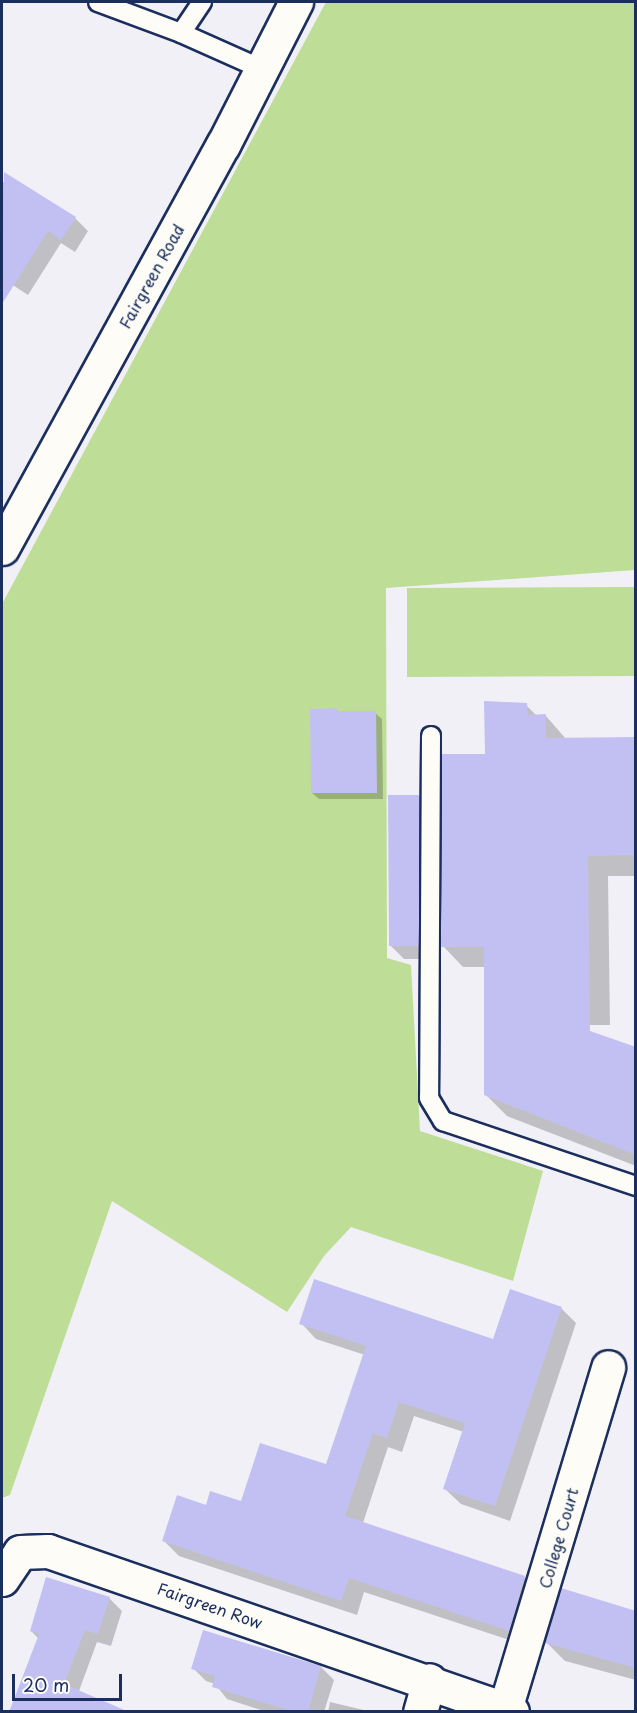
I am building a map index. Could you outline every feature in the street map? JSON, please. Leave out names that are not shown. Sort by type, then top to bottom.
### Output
[{"type":"street","name":"Fairgreen Road","points":[[2,548],[262,69],[296,2]]},
{"type":"street","name":"College Court","points":[[508,1710],[608,1367]]},
{"type":"street","name":"Fairgreen Row","points":[[2,1579],[20,1552],[48,1551],[429,1680]]},
{"type":"street","points":[[420,1712],[429,1680],[508,1710]]},
{"type":"lane","points":[[98,2],[181,33],[262,69]]},
{"type":"lane","points":[[181,33],[202,2]]},
{"type":"lane","points":[[431,736],[429,1098],[443,1121],[636,1186]]},
{"type":"green space","points":[[326,2],[635,2],[635,570],[386,588],[387,958],[411,965],[420,1131],[543,1171],[513,1281],[351,1227],[324,1256],[287,1312],[112,1201],[10,1495],[2,1498],[2,604]]},
{"type":"green space","points":[[635,587],[635,676],[407,677],[407,588]]},
{"type":"building","points":[[4,172],[76,217],[61,240],[48,231],[2,304]]},
{"type":"building","points":[[484,701],[527,703],[528,715],[546,714],[546,738],[636,737],[636,855],[588,856],[590,1031],[636,1047],[636,1155],[484,1095],[484,947],[441,947],[442,754],[485,754]]},
{"type":"building","points":[[338,708],[338,711],[376,711],[377,793],[311,793],[310,709]]},
{"type":"building","points":[[388,795],[419,795],[419,946],[389,946]]},
{"type":"building","points":[[314,1279],[493,1339],[510,1289],[562,1307],[495,1506],[443,1489],[465,1423],[399,1402],[387,1438],[373,1433],[345,1516],[525,1576],[509,1631],[349,1578],[341,1601],[162,1541],[177,1495],[206,1505],[210,1491],[241,1501],[260,1443],[326,1464],[366,1346],[299,1324]]},
{"type":"building","points":[[46,1577],[110,1597],[98,1634],[85,1630],[64,1684],[129,1712],[9,1712],[39,1634],[30,1631]]},
{"type":"building","points":[[561,1588],[636,1611],[636,1668],[545,1643]]},
{"type":"building","points":[[203,1630],[321,1666],[308,1712],[295,1712],[212,1687],[215,1676],[191,1669]]}]
